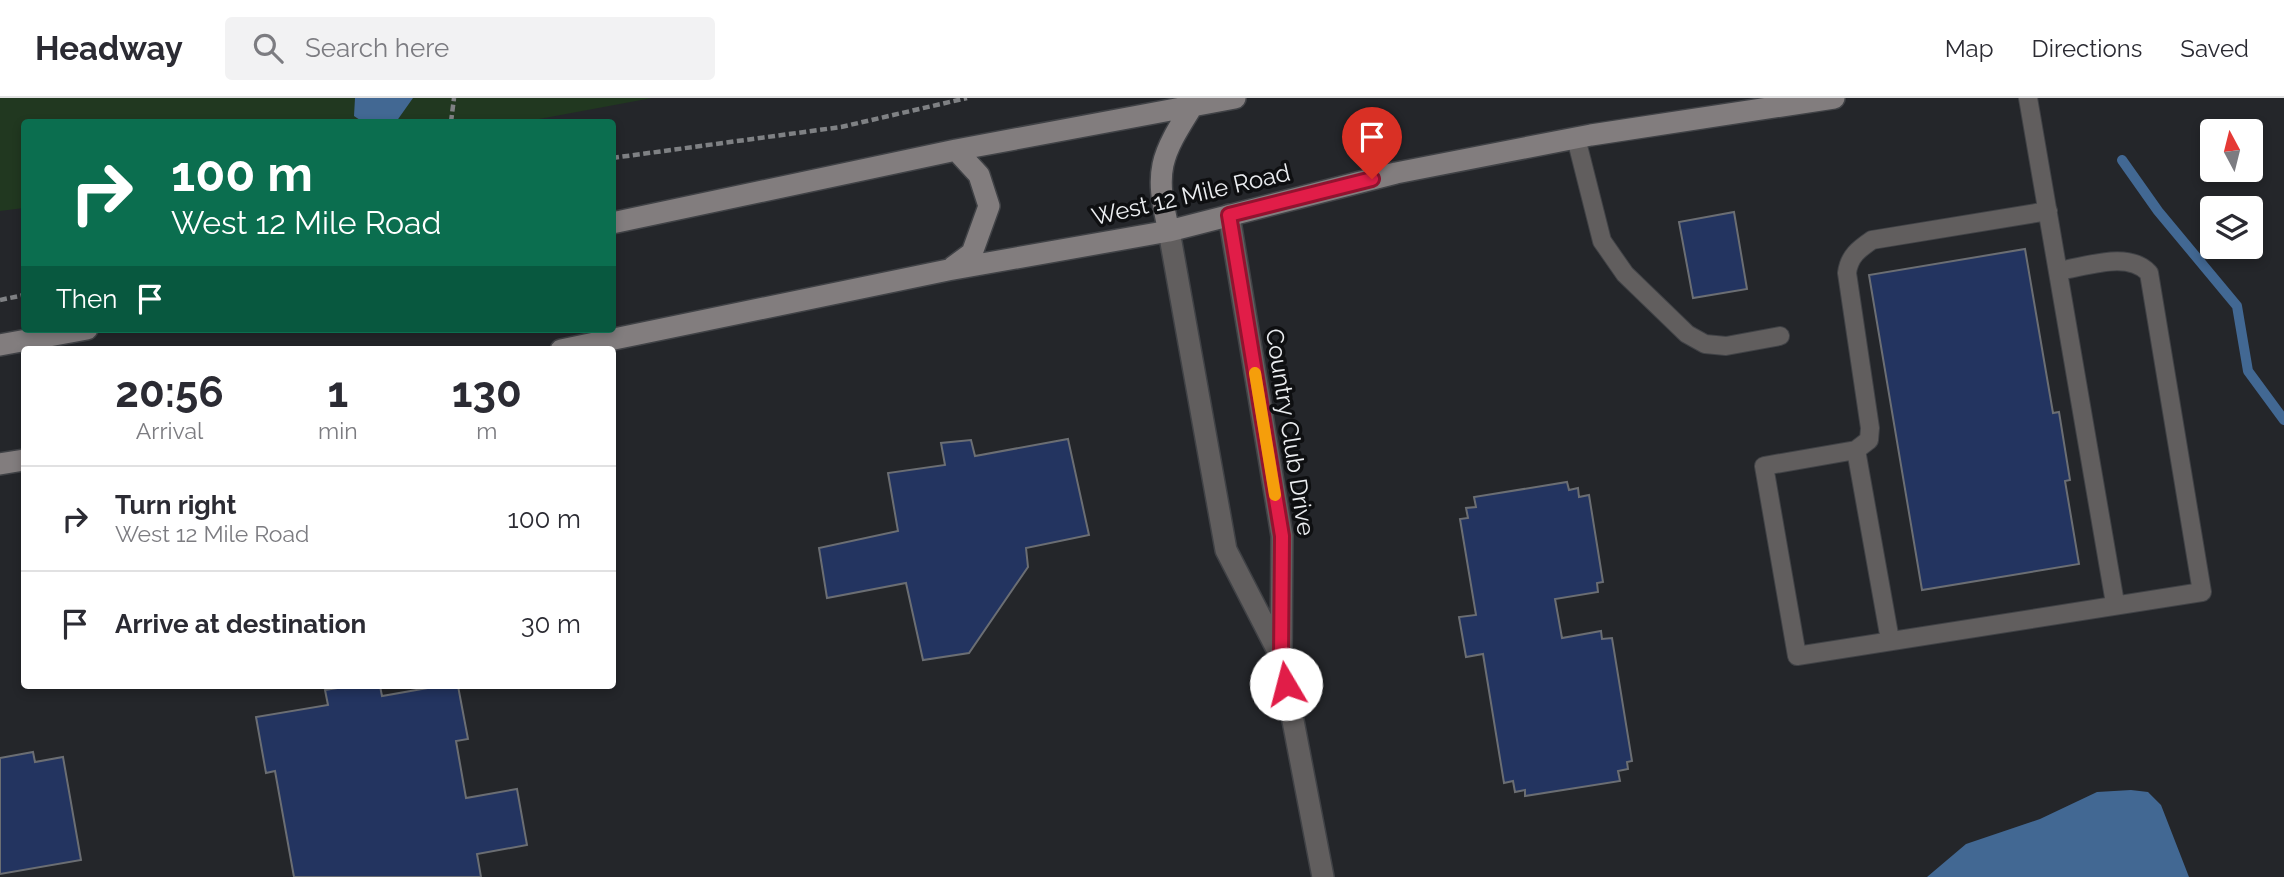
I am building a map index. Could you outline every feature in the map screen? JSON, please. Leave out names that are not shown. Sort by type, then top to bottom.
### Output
[{"type":"main road","points":[[616,222],[956,150],[1235,98]]},
{"type":"main road","name":"West 12 Mile Road","points":[[580,346],[948,270],[1170,230],[1396,173],[1576,138],[1835,98]]},
{"type":"main road","points":[[1170,230],[1161,196],[1160,168],[1171,139],[1193,105]]},
{"type":"main road","points":[[948,270],[972,253],[989,206],[979,175],[956,150]]},
{"type":"main road","points":[[0,345],[65,333]]},
{"type":"main road","points":[[0,464],[21,460]]},
{"type":"street","name":"Country Club Drive","points":[[1229,215],[1282,536],[1281,658],[1323,877]]},
{"type":"street","name":"Country Club Drive","points":[[1170,230],[1226,550],[1281,658]]},
{"type":"lane","points":[[2028,98],[2115,603]]},
{"type":"lane","points":[[1576,138],[1602,241],[1625,274],[1687,334],[1705,344],[1726,346],[1780,336]]},
{"type":"lane","points":[[2048,211],[1872,240],[1856,251],[1849,263],[1847,273],[1870,428],[1869,440],[1856,450],[1764,466],[1797,656],[2115,603],[2202,592],[2150,273],[2141,263],[2128,260],[2058,271]]},
{"type":"lane","points":[[1856,450],[1890,640]]},
{"type":"path","points":[[451,119],[454,98]]},
{"type":"path","points":[[616,157],[841,127],[967,98]]},
{"type":"path","points":[[0,300],[21,296]]},
{"type":"green space","points":[[0,98],[652,98],[539,119],[21,119],[21,208],[0,211]]},
{"type":"water","points":[[355,98],[413,98],[398,119],[358,119],[354,116]]},
{"type":"water","points":[[2097,792],[2148,792],[2161,805],[2189,877],[1927,877],[1966,844],[2040,819]]},
{"type":"building","points":[[1734,212],[1747,289],[1693,298],[1679,222]]},
{"type":"building","points":[[2025,249],[2053,413],[2059,412],[2070,480],[2065,481],[2079,564],[1922,590],[1869,275]]},
{"type":"building","points":[[1068,439],[1089,535],[1026,548],[1028,567],[969,653],[923,660],[906,583],[827,598],[819,548],[898,531],[888,473],[945,465],[941,443],[971,440],[975,456]]},
{"type":"building","points":[[1567,482],[1569,490],[1578,488],[1579,497],[1589,495],[1603,582],[1597,583],[1598,592],[1555,599],[1562,638],[1601,631],[1602,639],[1612,638],[1632,761],[1627,762],[1628,769],[1618,771],[1620,781],[1525,796],[1525,790],[1515,792],[1513,781],[1504,783],[1483,654],[1466,657],[1459,617],[1476,615],[1460,519],[1468,518],[1466,508],[1476,507],[1474,497]]},
{"type":"building","points":[[381,689],[382,696],[422,689],[459,689],[468,739],[456,741],[466,798],[517,789],[527,845],[477,854],[481,877],[294,877],[275,771],[266,773],[256,717],[328,705],[325,690]]},
{"type":"building","points":[[33,752],[35,762],[63,757],[81,860],[0,874],[0,758]]},
{"type":"waterway","points":[[2122,160],[2158,211],[2237,306],[2248,371],[2284,420]]},
{"type":"slow traffic","points":[[1255,373],[1275,495]]},
{"type":"route","points":[[1286,684],[1281,658],[1282,536],[1229,215],[1372,179]]}]
